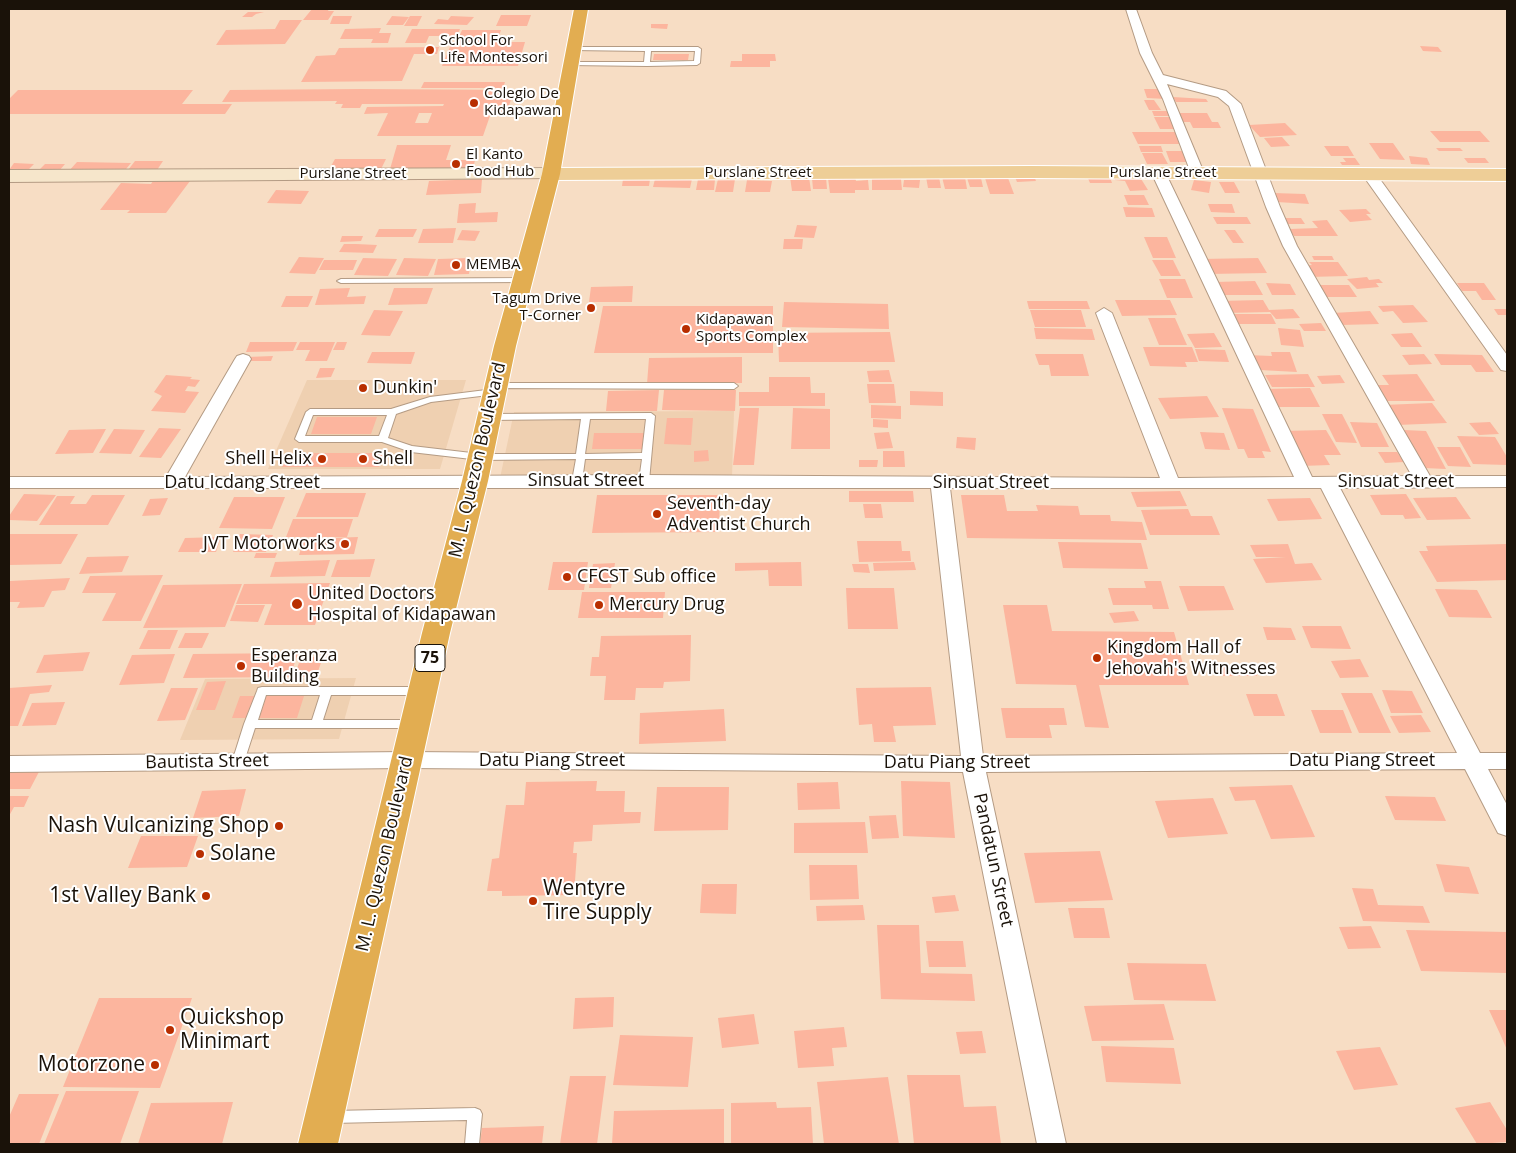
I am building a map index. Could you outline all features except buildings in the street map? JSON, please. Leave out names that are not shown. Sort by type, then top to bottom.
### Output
[{"type":"highway","name":"M. L. Quezon Boulevard","points":[[321,1130],[414,724],[478,469],[493,398],[551,174],[581,9]]},
{"type":"main road","name":"Purslane Street","points":[[551,174],[1040,172],[1507,175]]},
{"type":"street","points":[[1131,9],[1146,53],[1159,78],[1197,173]]},
{"type":"street","points":[[1159,78],[1211,90],[1230,98],[1235,104],[1283,230],[1307,280],[1424,482]]},
{"type":"street","name":"Purslane Street","points":[[9,176],[551,174]]},
{"type":"street","points":[[1159,174],[1305,482]]},
{"type":"street","points":[[1369,174],[1507,366]]},
{"type":"street","points":[[1104,312],[1171,484]]},
{"type":"street","points":[[172,483],[243,359]]},
{"type":"street","name":"Sinsuat Street","points":[[478,469],[577,481],[1171,484],[1507,481]]},
{"type":"street","name":"Datu Icdang Street","points":[[9,483],[172,483],[478,469]]},
{"type":"street","name":"Pandatun Street","points":[[940,483],[973,764],[1052,1144]]},
{"type":"street","points":[[1328,483],[1507,828]]},
{"type":"street","name":"Datu Piang Street","points":[[406,760],[973,764],[1507,761]]},
{"type":"street","name":"Bautista Street","points":[[9,764],[406,760]]},
{"type":"lane","points":[[648,49],[698,49],[697,64],[647,64],[572,56],[648,49]]},
{"type":"lane","points":[[647,64],[648,49]]},
{"type":"lane","points":[[342,281],[523,280]]},
{"type":"lane","points":[[646,456],[581,456],[478,469],[383,439],[299,439],[310,412],[392,412],[430,400],[734,386]]},
{"type":"lane","points":[[493,398],[586,416],[651,416],[644,481]]},
{"type":"lane","points":[[383,439],[392,412]]},
{"type":"lane","points":[[577,481],[586,416]]},
{"type":"lane","points":[[316,724],[327,691]]},
{"type":"lane","points":[[238,762],[262,692],[423,691]]},
{"type":"lane","points":[[250,724],[414,724]]},
{"type":"lane","points":[[321,1130],[476,1114],[472,1144]]},
{"type":"shaded area","points":[[307,380],[466,380],[440,469],[268,469]]},
{"type":"shaded area","points":[[734,411],[732,477],[500,478],[514,412]]},
{"type":"shaded area","points":[[356,678],[339,739],[180,740],[205,679]]},
{"type":"place","name":"School For Life Montessori","points":[[430,50]]},
{"type":"place","name":"Colegio De Kidapawan","points":[[474,103]]},
{"type":"place","name":"El Kanto Food Hub","points":[[456,164]]},
{"type":"place","name":"MEMBA","points":[[456,265]]},
{"type":"place","name":"Tagum Drive T-Corner","points":[[591,308]]},
{"type":"place","name":"Kidapawan Sports Complex","points":[[686,329]]},
{"type":"place","name":"Dunkin'","points":[[363,388]]},
{"type":"place","name":"Shell Helix","points":[[322,459]]},
{"type":"place","name":"Shell","points":[[363,459]]},
{"type":"place","name":"Seventh-day Adventist Church","points":[[657,514]]},
{"type":"place","name":"JVT Motorworks","points":[[345,544]]},
{"type":"place","name":"CFCST Sub office","points":[[567,577]]},
{"type":"place","name":"United Doctors Hospital of Kidapawan","points":[[297,604]]},
{"type":"place","name":"Mercury Drug","points":[[599,605]]},
{"type":"place","name":"Kingdom Hall of Jehovah's Witnesses","points":[[1097,658]]},
{"type":"place","name":"Esperanza Building","points":[[241,666]]},
{"type":"place","name":"Nash Vulcanizing Shop","points":[[279,826]]},
{"type":"place","name":"Solane","points":[[200,854]]},
{"type":"place","name":"1st Valley Bank","points":[[206,896]]},
{"type":"place","name":"Wentyre Tire Supply","points":[[533,901]]},
{"type":"place","name":"Quickshop Minimart","points":[[170,1030]]},
{"type":"place","name":"Motorzone","points":[[155,1065]]}]
